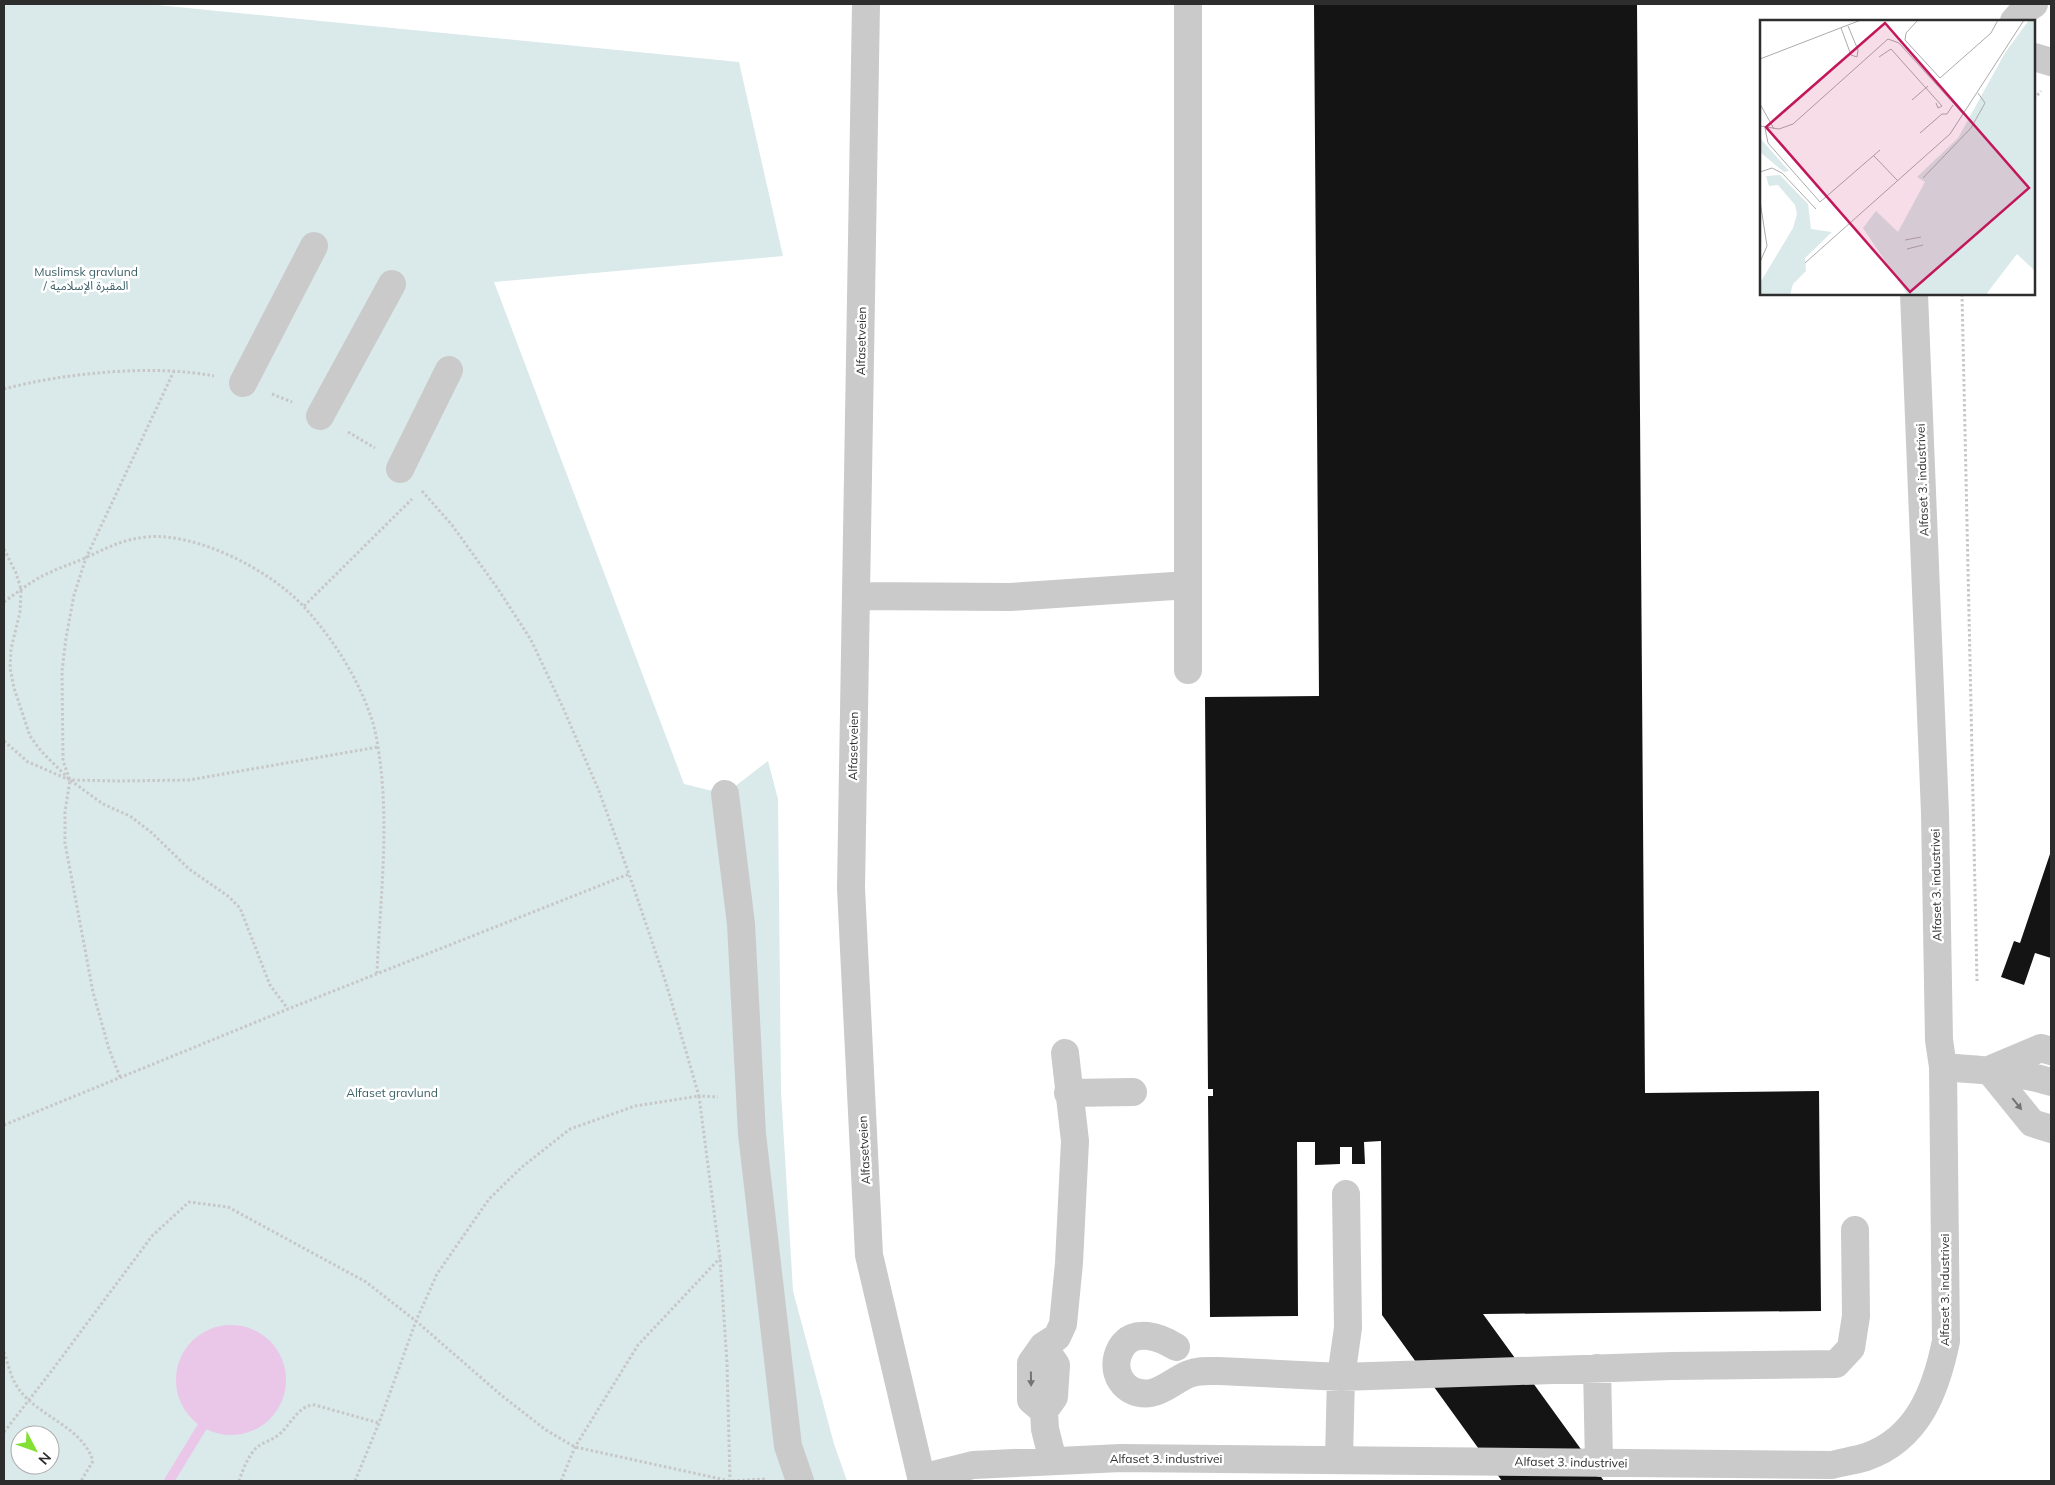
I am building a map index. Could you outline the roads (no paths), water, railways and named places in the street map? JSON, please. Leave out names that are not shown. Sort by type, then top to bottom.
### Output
[{"type":"street","name":"Alfasetveien","points":[[866,4],[851,888],[869,1255],[922,1480]]},
{"type":"street","points":[[1188,4],[1188,670]]},
{"type":"street","points":[[2015,20],[2022,12],[2034,4]]},
{"type":"street","points":[[2035,57],[2051,62]]},
{"type":"street","points":[[243,383],[314,246]]},
{"type":"street","points":[[320,416],[392,284]]},
{"type":"street","name":"Alfaset 3. industrivei","points":[[922,1480],[973,1465],[1121,1458],[1832,1465],[1868,1456],[1901,1437],[1925,1407],[1940,1371],[1946,1341],[1942,1067],[1935,813],[1914,295]]},
{"type":"street","points":[[400,469],[449,370]]},
{"type":"street","points":[[856,596],[1010,597],[1188,585]]},
{"type":"street","points":[[725,794],[742,924],[752,1134],[788,1446],[799,1479]]},
{"type":"street","points":[[1989,1070],[2041,1048],[2051,1051]]},
{"type":"street","points":[[1053,1462],[1045,1429],[1044,1411],[1031,1400],[1031,1363],[1043,1346],[1057,1337],[1063,1324],[1069,1263],[1075,1141],[1068,1093],[1065,1053]]},
{"type":"street","points":[[1942,1067],[1989,1070],[2035,1077],[2051,1082]]},
{"type":"street","points":[[1989,1070],[2032,1123],[2051,1129]]},
{"type":"street","points":[[1068,1093],[1133,1092]]},
{"type":"street","points":[[1340,1459],[1341,1377],[1348,1328],[1346,1194]]},
{"type":"street","points":[[1176,1346],[1161,1338],[1146,1335],[1132,1338],[1122,1347],[1116,1362],[1117,1375],[1123,1384],[1140,1394],[1153,1393],[1189,1374],[1200,1371],[1341,1377],[1598,1368],[1836,1364],[1851,1348],[1856,1316],[1855,1230]]},
{"type":"street","points":[[1598,1368],[1599,1463]]},
{"type":"waterway","points":[[169,1481],[202,1427]]},
{"type":"park label","name":"Muslimsk gravlund / المقبرة الإسلامية","points":[[86,278]]},
{"type":"park label","name":"Alfaset gravlund","points":[[392,1092]]}]
